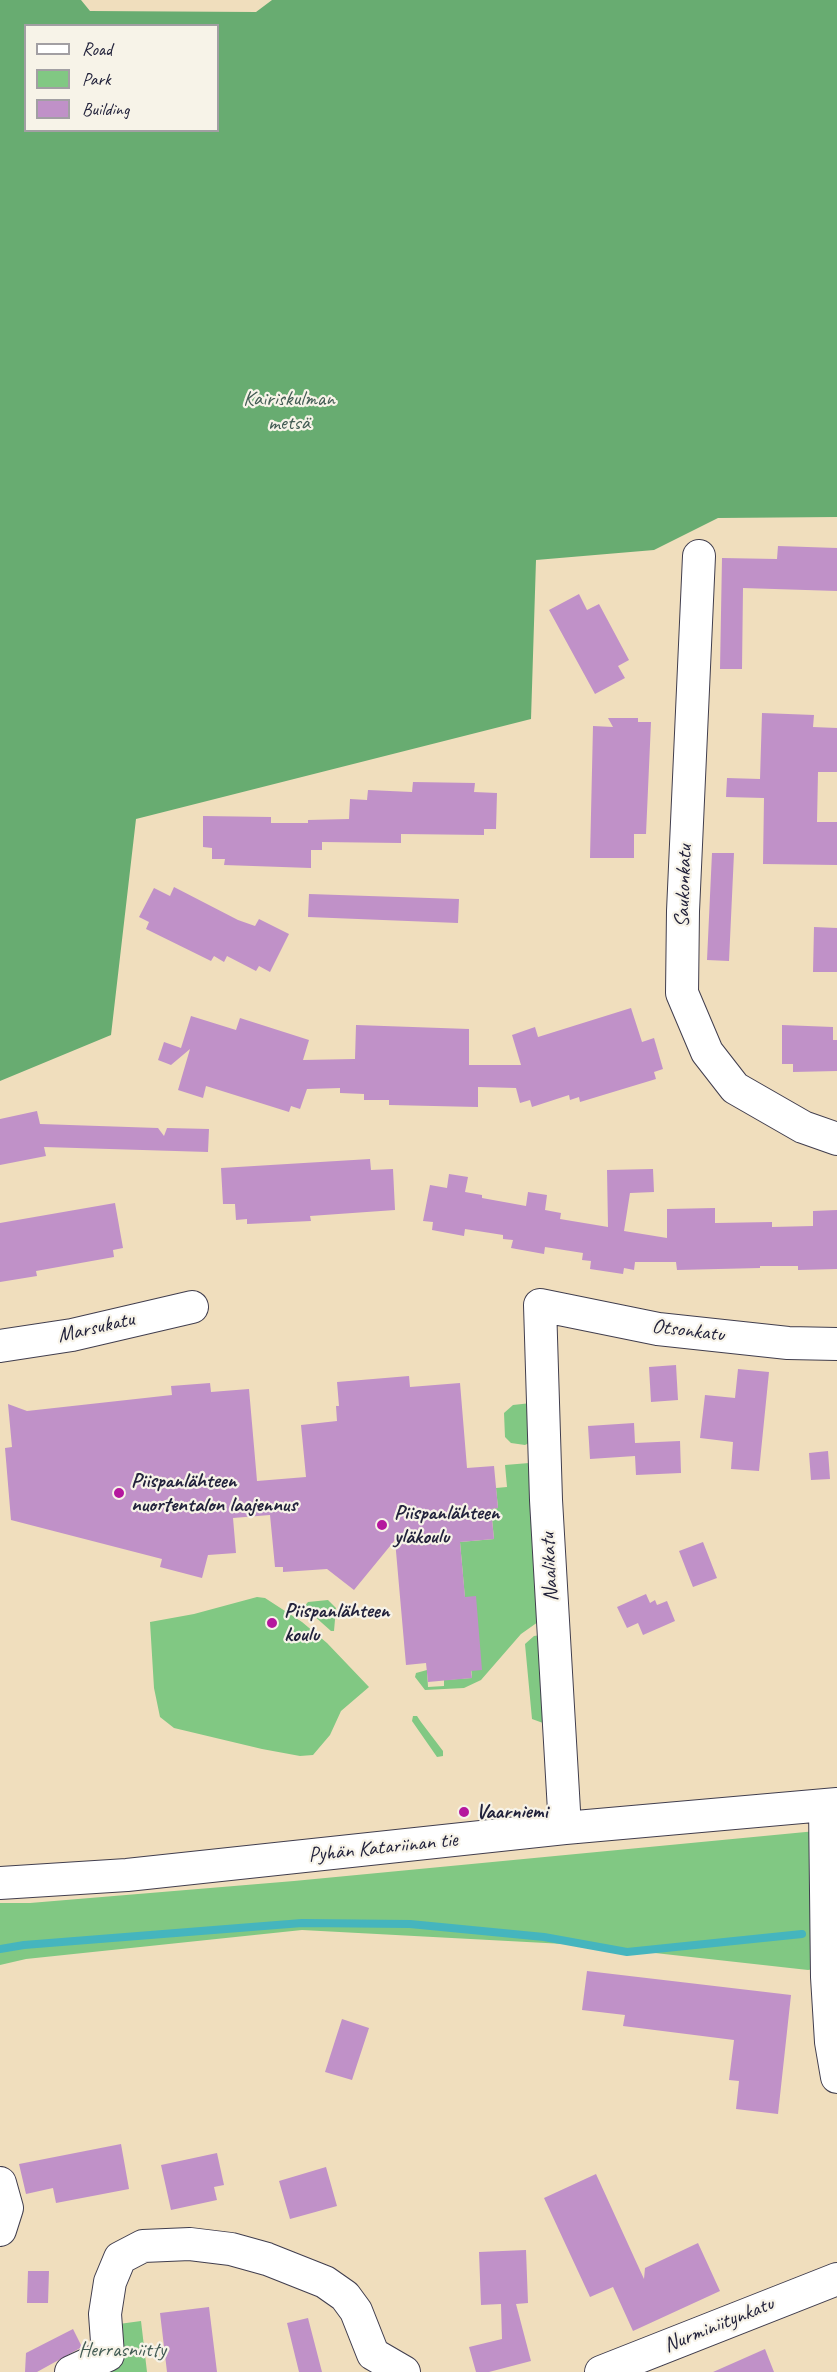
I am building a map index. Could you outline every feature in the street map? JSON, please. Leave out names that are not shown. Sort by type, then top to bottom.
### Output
[{"type":"street","name":"Saukonkatu","points":[[699,556],[683,911],[682,993],[707,1052],[735,1088],[803,1126],[837,1139]]},
{"type":"street","name":"Otsonkatu","points":[[540,1305],[658,1329],[788,1343],[837,1344]]},
{"type":"street","name":"Naalikatu","points":[[540,1305],[546,1500],[565,1828]]},
{"type":"street","name":"Marsukatu","points":[[0,1346],[72,1335],[192,1308]]},
{"type":"street","name":"Pyhän Katariinan tie","points":[[0,1883],[127,1875],[565,1828],[831,1804]]},
{"type":"street","points":[[831,1804],[827,1977],[831,2042],[837,2077]]},
{"type":"street","points":[[0,2183],[7,2208],[0,2230]]},
{"type":"street","points":[[71,2372],[108,2355],[105,2314],[110,2282],[120,2258],[143,2246],[190,2244],[231,2249],[258,2256],[325,2282],[345,2296],[356,2311],[373,2354],[404,2372]]},
{"type":"street","name":"Nurminiitynkatu","points":[[602,2372],[837,2278]]},
{"type":"green space","name":"Kairiskulman metsä","points":[[0,0],[81,0],[90,11],[256,12],[272,0],[837,0],[837,517],[718,518],[654,550],[536,560],[531,719],[136,819],[111,1035],[0,1081]]},
{"type":"green space","points":[[531,1403],[531,1442],[525,1445],[511,1443],[505,1437],[504,1413],[513,1405]]},
{"type":"green space","points":[[529,1463],[538,1622],[521,1634],[481,1680],[464,1688],[425,1690],[415,1677],[416,1673],[427,1670],[428,1687],[444,1686],[444,1680],[472,1678],[460,1542],[494,1539],[491,1509],[498,1508],[496,1488],[507,1487],[505,1465]]},
{"type":"green space","points":[[257,1597],[265,1598],[302,1622],[327,1643],[369,1687],[341,1711],[330,1735],[313,1755],[300,1756],[262,1749],[174,1728],[160,1717],[154,1688],[150,1622],[194,1614]]},
{"type":"green space","points":[[328,1600],[336,1608],[334,1631],[331,1631],[304,1607],[308,1602]]},
{"type":"green space","points":[[541,1635],[547,1722],[543,1723],[532,1719],[525,1644],[534,1636]]},
{"type":"green space","points":[[413,1716],[417,1716],[443,1751],[443,1756],[437,1757],[412,1721]]},
{"type":"green space","points":[[837,1829],[837,1965],[808,1970],[583,1945],[302,1930],[26,1959],[0,1965],[0,1903],[30,1903],[294,1881]]},
{"type":"green space","name":"Herrasniitty","points":[[141,2321],[147,2372],[103,2372],[97,2327]]},
{"type":"building","points":[[778,546],[837,548],[837,591],[743,588],[742,669],[720,669],[722,558],[777,559]]},
{"type":"building","points":[[579,594],[587,610],[599,604],[629,660],[618,666],[625,678],[595,694],[549,610]]},
{"type":"building","points":[[762,713],[814,715],[813,727],[837,728],[837,772],[818,772],[817,822],[837,822],[837,865],[763,864],[764,798],[726,797],[727,778],[760,779]]},
{"type":"building","points":[[608,718],[638,718],[638,722],[651,722],[646,834],[634,834],[634,858],[590,858],[593,726],[613,727]]},
{"type":"building","points":[[413,782],[475,783],[474,792],[497,793],[496,829],[484,829],[484,835],[401,834],[401,843],[322,842],[322,850],[311,850],[311,868],[224,865],[225,859],[212,859],[212,848],[203,847],[203,816],[271,817],[271,823],[308,823],[308,820],[349,819],[350,799],[367,800],[368,790],[412,792]]},
{"type":"building","points":[[712,853],[734,853],[729,961],[707,960]]},
{"type":"building","points":[[174,887],[238,920],[255,926],[259,919],[289,934],[270,972],[259,966],[256,971],[227,956],[224,962],[214,956],[211,961],[146,929],[149,922],[139,917],[154,888],[170,896]]},
{"type":"building","points":[[309,894],[459,899],[458,923],[308,917]]},
{"type":"building","points":[[814,927],[837,928],[837,972],[813,972]]},
{"type":"building","points":[[631,1008],[642,1042],[654,1038],[663,1069],[654,1072],[656,1079],[580,1102],[579,1097],[570,1100],[569,1095],[532,1107],[530,1100],[520,1103],[516,1088],[478,1087],[478,1107],[389,1105],[389,1100],[364,1100],[364,1094],[340,1093],[340,1088],[307,1089],[300,1109],[291,1106],[289,1112],[206,1086],[203,1098],[178,1090],[190,1049],[171,1065],[158,1060],[164,1042],[181,1048],[191,1016],[236,1030],[240,1018],[309,1040],[303,1060],[355,1059],[356,1025],[469,1029],[469,1065],[521,1065],[512,1035],[535,1027],[538,1037]]},
{"type":"building","points":[[782,1025],[833,1027],[833,1040],[837,1040],[837,1071],[793,1072],[793,1064],[782,1064]]},
{"type":"building","points":[[37,1111],[40,1124],[158,1128],[164,1136],[167,1128],[209,1129],[208,1152],[44,1147],[46,1156],[0,1165],[0,1119]]},
{"type":"building","points":[[370,1159],[371,1170],[393,1169],[395,1210],[310,1216],[311,1221],[247,1224],[247,1219],[236,1220],[235,1204],[223,1204],[221,1168]]},
{"type":"building","points":[[653,1169],[654,1192],[630,1193],[624,1231],[667,1238],[667,1209],[715,1208],[715,1223],[772,1222],[772,1227],[813,1226],[813,1211],[837,1210],[837,1269],[798,1270],[798,1266],[760,1266],[760,1268],[677,1270],[676,1262],[635,1262],[634,1270],[624,1268],[623,1274],[590,1269],[591,1261],[582,1260],[583,1253],[545,1247],[544,1254],[511,1248],[513,1240],[503,1239],[503,1235],[465,1229],[464,1236],[432,1230],[433,1222],[423,1221],[430,1185],[447,1188],[449,1174],[468,1177],[465,1192],[482,1195],[482,1198],[526,1206],[528,1192],[547,1195],[545,1210],[561,1213],[560,1219],[608,1227],[607,1170]]},
{"type":"building","points":[[115,1203],[123,1248],[113,1250],[114,1257],[36,1271],[37,1276],[0,1282],[0,1223]]},
{"type":"building","points":[[676,1365],[678,1400],[651,1402],[649,1367]]},
{"type":"building","points":[[738,1369],[769,1372],[759,1471],[731,1469],[733,1442],[700,1438],[705,1395],[735,1398]]},
{"type":"building","points":[[409,1376],[410,1387],[460,1383],[467,1468],[494,1466],[498,1508],[491,1509],[494,1539],[460,1542],[465,1597],[476,1596],[482,1670],[471,1671],[472,1678],[428,1682],[426,1663],[406,1665],[395,1540],[354,1590],[327,1569],[283,1572],[283,1567],[275,1567],[270,1515],[233,1518],[236,1553],[208,1555],[202,1578],[160,1567],[162,1559],[11,1520],[5,1448],[12,1447],[8,1404],[27,1411],[172,1395],[171,1386],[210,1383],[211,1392],[249,1389],[257,1481],[306,1477],[301,1425],[337,1421],[336,1406],[339,1406],[337,1382]]},
{"type":"building","points":[[634,1423],[635,1443],[680,1441],[681,1473],[636,1475],[635,1456],[590,1459],[588,1426]]},
{"type":"building","points":[[828,1451],[830,1479],[811,1480],[809,1453]]},
{"type":"building","points":[[703,1542],[717,1578],[693,1587],[679,1551]]},
{"type":"building","points":[[646,1594],[650,1603],[655,1600],[657,1605],[667,1601],[675,1621],[643,1635],[638,1623],[627,1628],[617,1607]]},
{"type":"building","points":[[587,1971],[791,1995],[778,2114],[736,2109],[739,2081],[729,2080],[734,2040],[623,2026],[625,2015],[582,2010]]},
{"type":"building","points":[[342,2019],[369,2028],[352,2080],[325,2072]]},
{"type":"building","points":[[121,2144],[129,2189],[56,2203],[53,2188],[26,2194],[19,2164]]},
{"type":"building","points":[[217,2153],[224,2185],[214,2187],[217,2200],[171,2210],[161,2165]]},
{"type":"building","points":[[326,2167],[337,2206],[290,2219],[279,2181]]},
{"type":"building","points":[[596,2174],[644,2279],[645,2268],[698,2243],[720,2291],[633,2331],[613,2287],[590,2297],[544,2198]]},
{"type":"building","points":[[526,2250],[528,2303],[516,2304],[531,2361],[489,2372],[476,2372],[469,2347],[502,2339],[501,2304],[481,2305],[479,2252]]},
{"type":"building","points":[[28,2271],[49,2271],[48,2303],[27,2303]]},
{"type":"building","points":[[209,2307],[217,2372],[167,2372],[160,2313]]},
{"type":"building","points":[[308,2318],[322,2372],[299,2372],[287,2323]]},
{"type":"building","points":[[73,2329],[82,2347],[37,2372],[25,2372],[26,2353]]},
{"type":"building","points":[[765,2349],[774,2372],[713,2372]]},
{"type":"waterway","points":[[0,1949],[24,1945],[302,1923],[410,1924],[544,1937],[627,1952],[802,1934]]},
{"type":"place","name":"Piispanlähteen nuortentalon laajennus","points":[[119,1493]]},
{"type":"place","name":"Piispanlähteen yläkoulu","points":[[382,1525]]},
{"type":"place","name":"Piispanlähteen koulu","points":[[272,1623]]},
{"type":"place","name":"Vaarniemi","points":[[464,1812]]}]
